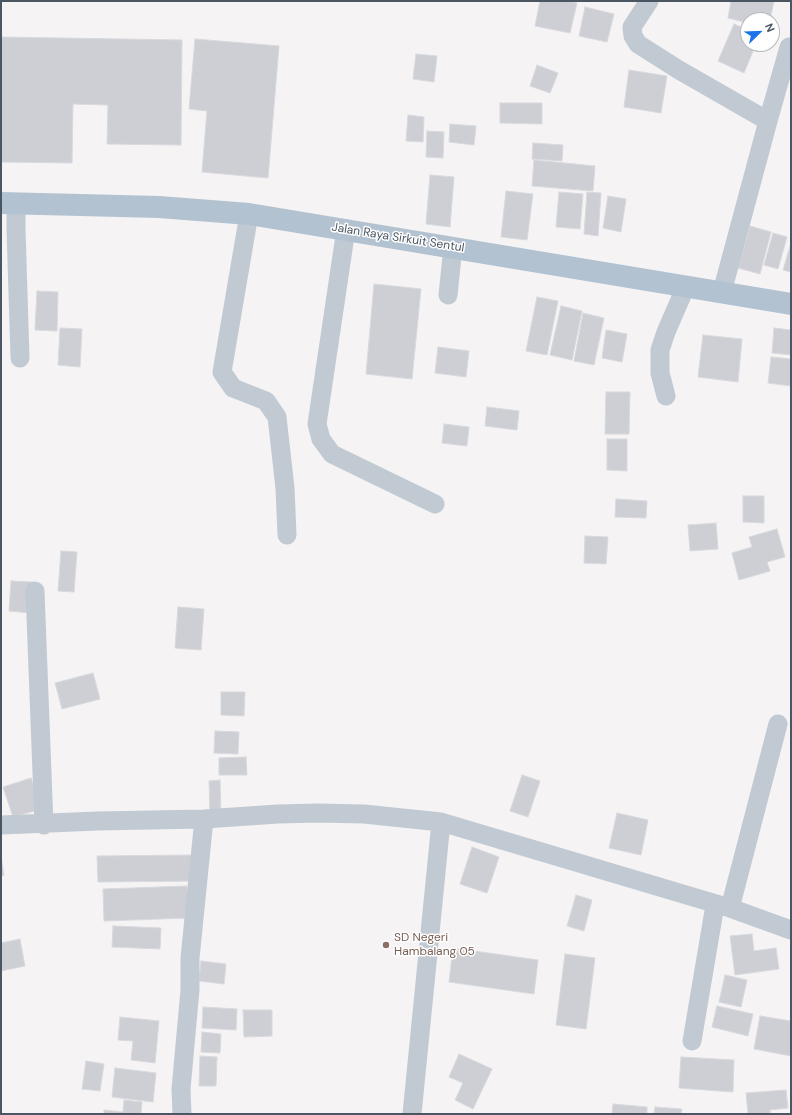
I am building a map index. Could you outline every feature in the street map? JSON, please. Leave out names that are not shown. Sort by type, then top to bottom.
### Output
[{"type":"main road","name":"Jalan Raya Sirkuit Sentul","points":[[9,203],[159,207],[249,214],[791,304]]},
{"type":"street","points":[[647,1],[632,27],[633,36],[638,44],[679,70],[768,121]]},
{"type":"street","points":[[722,292],[789,47]]},
{"type":"street","points":[[9,203],[16,229],[20,358]]},
{"type":"street","points":[[249,214],[222,372],[233,388],[266,401],[277,417],[285,488],[287,535]]},
{"type":"street","points":[[346,230],[317,424],[321,438],[332,454],[435,504]]},
{"type":"street","points":[[448,295],[453,247]]},
{"type":"street","points":[[666,396],[660,373],[660,350],[666,332],[686,286]]},
{"type":"street","points":[[35,591],[44,824]]},
{"type":"street","points":[[692,1041],[722,906],[778,724]]},
{"type":"street","points":[[1,826],[98,821],[204,820],[278,814],[364,814],[441,822],[722,906],[791,930]]},
{"type":"street","points":[[182,1114],[181,1089],[190,990],[190,958],[204,820]]},
{"type":"street","points":[[412,1114],[441,822]]},
{"type":"building","points":[[540,1],[569,1],[577,3],[570,33],[535,26]]},
{"type":"building","points":[[731,1],[774,1],[772,12],[740,12],[740,21],[728,18]]},
{"type":"building","points":[[585,7],[614,14],[607,42],[579,36]]},
{"type":"building","points":[[734,24],[740,27],[740,52],[753,52],[744,73],[718,61]]},
{"type":"building","points":[[1,37],[182,40],[181,145],[107,144],[108,105],[73,104],[72,163],[1,162]]},
{"type":"building","points":[[195,39],[279,46],[268,178],[202,172],[207,111],[189,109]]},
{"type":"building","points":[[416,54],[437,56],[434,82],[413,79]]},
{"type":"building","points":[[537,65],[558,73],[550,93],[530,86]]},
{"type":"building","points":[[629,70],[667,76],[661,113],[624,107]]},
{"type":"building","points":[[500,103],[542,103],[542,124],[500,123]]},
{"type":"building","points":[[408,115],[424,117],[423,142],[406,141]]},
{"type":"building","points":[[450,124],[476,126],[474,145],[449,142]]},
{"type":"building","points":[[427,131],[444,132],[443,158],[426,157]]},
{"type":"building","points":[[533,143],[563,145],[562,161],[532,159]]},
{"type":"building","points":[[534,160],[595,166],[593,191],[532,186]]},
{"type":"building","points":[[430,175],[454,177],[450,227],[426,224]]},
{"type":"building","points":[[506,191],[533,194],[527,240],[501,237]]},
{"type":"building","points":[[559,192],[583,194],[580,229],[556,227]]},
{"type":"building","points":[[587,192],[601,193],[598,236],[584,234]]},
{"type":"building","points":[[608,196],[626,199],[621,232],[603,228]]},
{"type":"building","points":[[750,226],[771,232],[760,274],[738,268]]},
{"type":"building","points":[[773,233],[787,237],[778,269],[764,265]]},
{"type":"building","points":[[791,243],[791,272],[783,270]]},
{"type":"building","points":[[374,284],[421,289],[412,379],[366,374]]},
{"type":"building","points":[[37,291],[58,292],[57,331],[35,330]]},
{"type":"building","points":[[537,297],[558,301],[547,355],[526,351]]},
{"type":"building","points":[[561,306],[582,311],[572,360],[550,355]]},
{"type":"building","points":[[583,313],[604,318],[594,365],[574,361]]},
{"type":"building","points":[[60,328],[82,329],[80,367],[58,365]]},
{"type":"building","points":[[774,328],[791,330],[791,355],[772,353]]},
{"type":"building","points":[[606,330],[627,334],[622,362],[602,358]]},
{"type":"building","points":[[703,335],[742,339],[738,382],[698,377]]},
{"type":"building","points":[[438,347],[469,351],[466,377],[435,373]]},
{"type":"building","points":[[771,357],[791,359],[791,386],[768,383]]},
{"type":"building","points":[[606,392],[630,392],[629,434],[605,434]]},
{"type":"building","points":[[487,407],[519,411],[517,430],[485,426]]},
{"type":"building","points":[[444,424],[469,427],[467,446],[442,443]]},
{"type":"building","points":[[607,439],[627,439],[627,471],[607,470]]},
{"type":"building","points":[[743,496],[764,496],[764,523],[743,522]]},
{"type":"building","points":[[616,499],[647,501],[646,518],[615,517]]},
{"type":"building","points":[[716,523],[718,549],[690,551],[688,525]]},
{"type":"building","points":[[777,529],[785,557],[767,562],[770,571],[739,580],[732,553],[752,547],[749,537]]},
{"type":"building","points":[[585,536],[608,537],[606,564],[584,563]]},
{"type":"building","points":[[61,551],[77,552],[74,592],[58,591]]},
{"type":"building","points":[[11,581],[33,582],[31,613],[9,611]]},
{"type":"building","points":[[178,607],[204,609],[201,650],[175,648]]},
{"type":"building","points":[[93,673],[100,699],[62,709],[55,683]]},
{"type":"building","points":[[221,692],[245,692],[244,716],[221,715]]},
{"type":"building","points":[[215,731],[239,732],[238,754],[214,753]]},
{"type":"building","points":[[246,757],[247,775],[219,775],[219,758]]},
{"type":"building","points":[[522,775],[540,781],[528,817],[510,811]]},
{"type":"building","points":[[31,778],[41,809],[13,817],[3,787]]},
{"type":"building","points":[[220,780],[221,815],[210,815],[209,781]]},
{"type":"building","points":[[617,813],[648,820],[641,855],[609,848]]},
{"type":"building","points":[[472,847],[499,857],[487,893],[460,884]]},
{"type":"building","points":[[195,855],[196,881],[98,882],[97,856]]},
{"type":"building","points":[[1,857],[4,875],[1,876]]},
{"type":"building","points":[[187,886],[189,918],[104,921],[103,889]]},
{"type":"building","points":[[576,895],[592,900],[584,931],[567,926]]},
{"type":"building","points":[[113,926],[161,928],[160,949],[112,947]]},
{"type":"building","points":[[752,934],[754,951],[776,948],[779,969],[735,975],[730,936]]},
{"type":"building","points":[[20,939],[25,966],[1,971],[1,943]]},
{"type":"building","points":[[453,948],[538,960],[534,994],[449,982]]},
{"type":"building","points":[[565,954],[595,958],[586,1029],[556,1025]]},
{"type":"building","points":[[201,961],[226,964],[224,984],[199,981]]},
{"type":"building","points":[[725,975],[747,980],[741,1007],[719,1002]]},
{"type":"building","points":[[717,1006],[753,1014],[748,1036],[712,1027]]},
{"type":"building","points":[[203,1007],[237,1009],[236,1030],[202,1028]]},
{"type":"building","points":[[243,1010],[272,1010],[272,1036],[244,1037]]},
{"type":"building","points":[[760,1016],[791,1021],[791,1056],[754,1049]]},
{"type":"building","points":[[120,1017],[159,1021],[155,1063],[131,1060],[133,1041],[118,1040]]},
{"type":"building","points":[[202,1032],[221,1034],[220,1053],[201,1052]]},
{"type":"building","points":[[459,1054],[492,1069],[473,1109],[455,1100],[463,1083],[449,1077]]},
{"type":"building","points":[[200,1056],[217,1057],[216,1086],[199,1086]]},
{"type":"building","points":[[681,1057],[734,1060],[733,1092],[679,1088]]},
{"type":"building","points":[[86,1061],[104,1064],[100,1091],[82,1089]]},
{"type":"building","points":[[115,1068],[156,1073],[153,1102],[112,1097]]},
{"type":"building","points":[[786,1090],[788,1108],[770,1110],[770,1114],[748,1114],[746,1093]]},
{"type":"building","points":[[124,1100],[142,1102],[141,1114],[104,1114],[104,1110],[123,1112]]},
{"type":"building","points":[[613,1104],[647,1107],[647,1114],[612,1114]]},
{"type":"building","points":[[655,1107],[682,1109],[681,1114],[654,1114]]},
{"type":"place","name":"SD Negeri Hambalang 05","points":[[386,945]]}]
